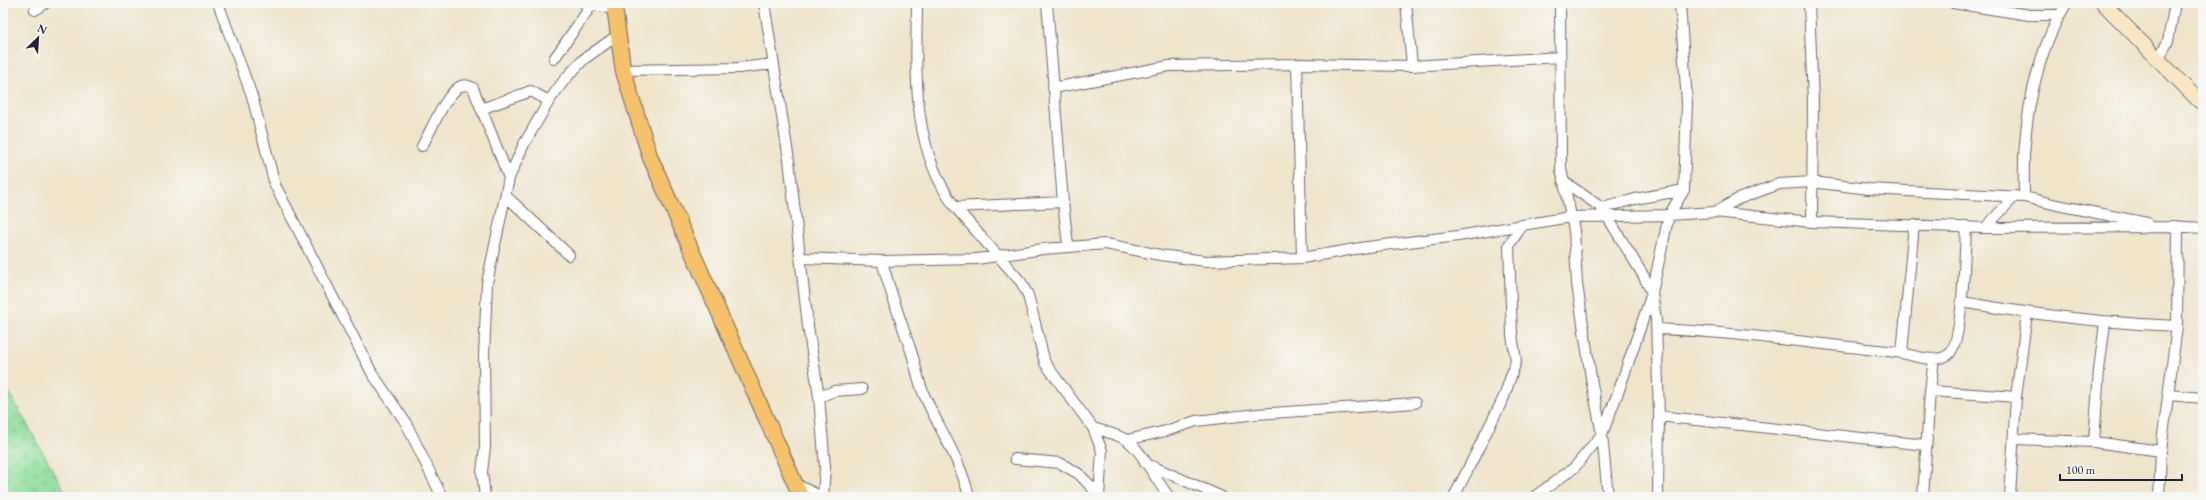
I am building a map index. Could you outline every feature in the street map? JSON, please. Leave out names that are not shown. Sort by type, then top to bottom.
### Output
[{"type":"main road","points":[[2103,3],[2203,105]]},
{"type":"main road","points":[[614,6],[623,70],[644,139],[664,190],[798,491]]},
{"type":"street","points":[[34,10],[46,3]]},
{"type":"street","points":[[218,3],[252,96],[275,185],[372,373],[406,423],[442,497]]},
{"type":"street","points":[[764,3],[789,160],[802,258],[808,326],[819,397],[825,467],[822,497],[798,491]]},
{"type":"street","points":[[917,3],[916,68],[918,114],[924,141],[933,166],[946,194],[955,207],[1021,282],[1028,295],[1045,363],[1093,428],[1102,451],[1099,496]]},
{"type":"street","points":[[1047,3],[1053,88],[1068,246]]},
{"type":"street","points":[[1406,3],[1412,66]]},
{"type":"street","points":[[1560,3],[1561,169],[1570,217],[1574,230],[1578,284],[1592,384],[1602,434],[1608,497]]},
{"type":"street","points":[[1534,497],[1575,467],[1602,434],[1619,390],[1652,293],[1669,215],[1684,190],[1687,103],[1680,3]]},
{"type":"street","points":[[1809,3],[1813,102],[1812,222]]},
{"type":"street","points":[[1953,3],[2029,15],[2059,15]]},
{"type":"street","points":[[1985,228],[2020,196],[2031,102],[2044,54],[2059,15],[2067,3]]},
{"type":"street","points":[[2158,60],[2168,41],[2175,3]]},
{"type":"street","points":[[554,59],[587,4],[614,6]]},
{"type":"street","points":[[485,497],[482,472],[485,447],[484,356],[487,283],[509,178],[524,144],[549,101],[565,79],[584,59],[618,35]]},
{"type":"street","points":[[1053,88],[1169,66],[1298,64],[1412,66],[1560,57]]},
{"type":"street","points":[[623,70],[738,68],[774,64]]},
{"type":"street","points":[[1298,64],[1302,258]]},
{"type":"street","points":[[422,146],[450,95],[462,86],[467,85],[473,88],[509,178]]},
{"type":"street","points":[[481,110],[531,90],[549,101]]},
{"type":"street","points":[[1563,181],[1606,213],[1652,293],[1657,330],[1659,416],[1658,497]]},
{"type":"street","points":[[1714,212],[1738,199],[1779,184],[1812,182],[1869,189],[2020,196],[2057,205],[2178,227]]},
{"type":"street","points":[[1606,213],[1635,199],[1684,190]]},
{"type":"street","points":[[506,196],[569,256]]},
{"type":"street","points":[[955,207],[1063,202]]},
{"type":"street","points":[[802,258],[882,261],[977,259],[1068,246],[1106,244],[1119,245],[1160,255],[1206,261],[1302,258],[1367,247],[1606,213],[1669,215],[1714,212],[1812,222],[1966,226],[1985,228],[2203,228]]},
{"type":"street","points":[[1902,353],[1914,225]]},
{"type":"street","points":[[1454,497],[1504,396],[1516,360],[1512,335],[1509,245],[1522,226]]},
{"type":"street","points":[[1657,330],[1713,332],[1902,353],[1934,359],[1948,355],[1954,348],[1962,302],[1966,226]]},
{"type":"street","points":[[2159,497],[2161,451],[2177,326],[2178,227]]},
{"type":"street","points":[[882,261],[893,302],[911,353],[916,376],[947,438],[966,484],[969,497]]},
{"type":"street","points":[[1962,302],[2027,314],[2105,323],[2177,326]]},
{"type":"street","points":[[2010,497],[2016,397],[2027,314]]},
{"type":"street","points":[[2094,442],[2099,370],[2105,323]]},
{"type":"street","points":[[1923,497],[1930,390],[1934,359]]},
{"type":"street","points":[[819,397],[834,391],[862,390]]},
{"type":"street","points":[[1930,390],[2016,397]]},
{"type":"street","points":[[2169,395],[2203,398]]},
{"type":"street","points":[[1126,440],[1166,431],[1196,420],[1257,414],[1415,403]]},
{"type":"street","points":[[1659,416],[1926,445]]},
{"type":"street","points":[[1093,428],[1126,440],[1139,451],[1145,463],[1168,497]]},
{"type":"street","points":[[2014,439],[2094,442],[2161,451]]},
{"type":"street","points":[[1016,459],[1060,463],[1079,474],[1099,496]]},
{"type":"street","points":[[1145,463],[1222,497]]},
{"type":"green space","points":[[3,382],[68,497],[3,497]]}]
